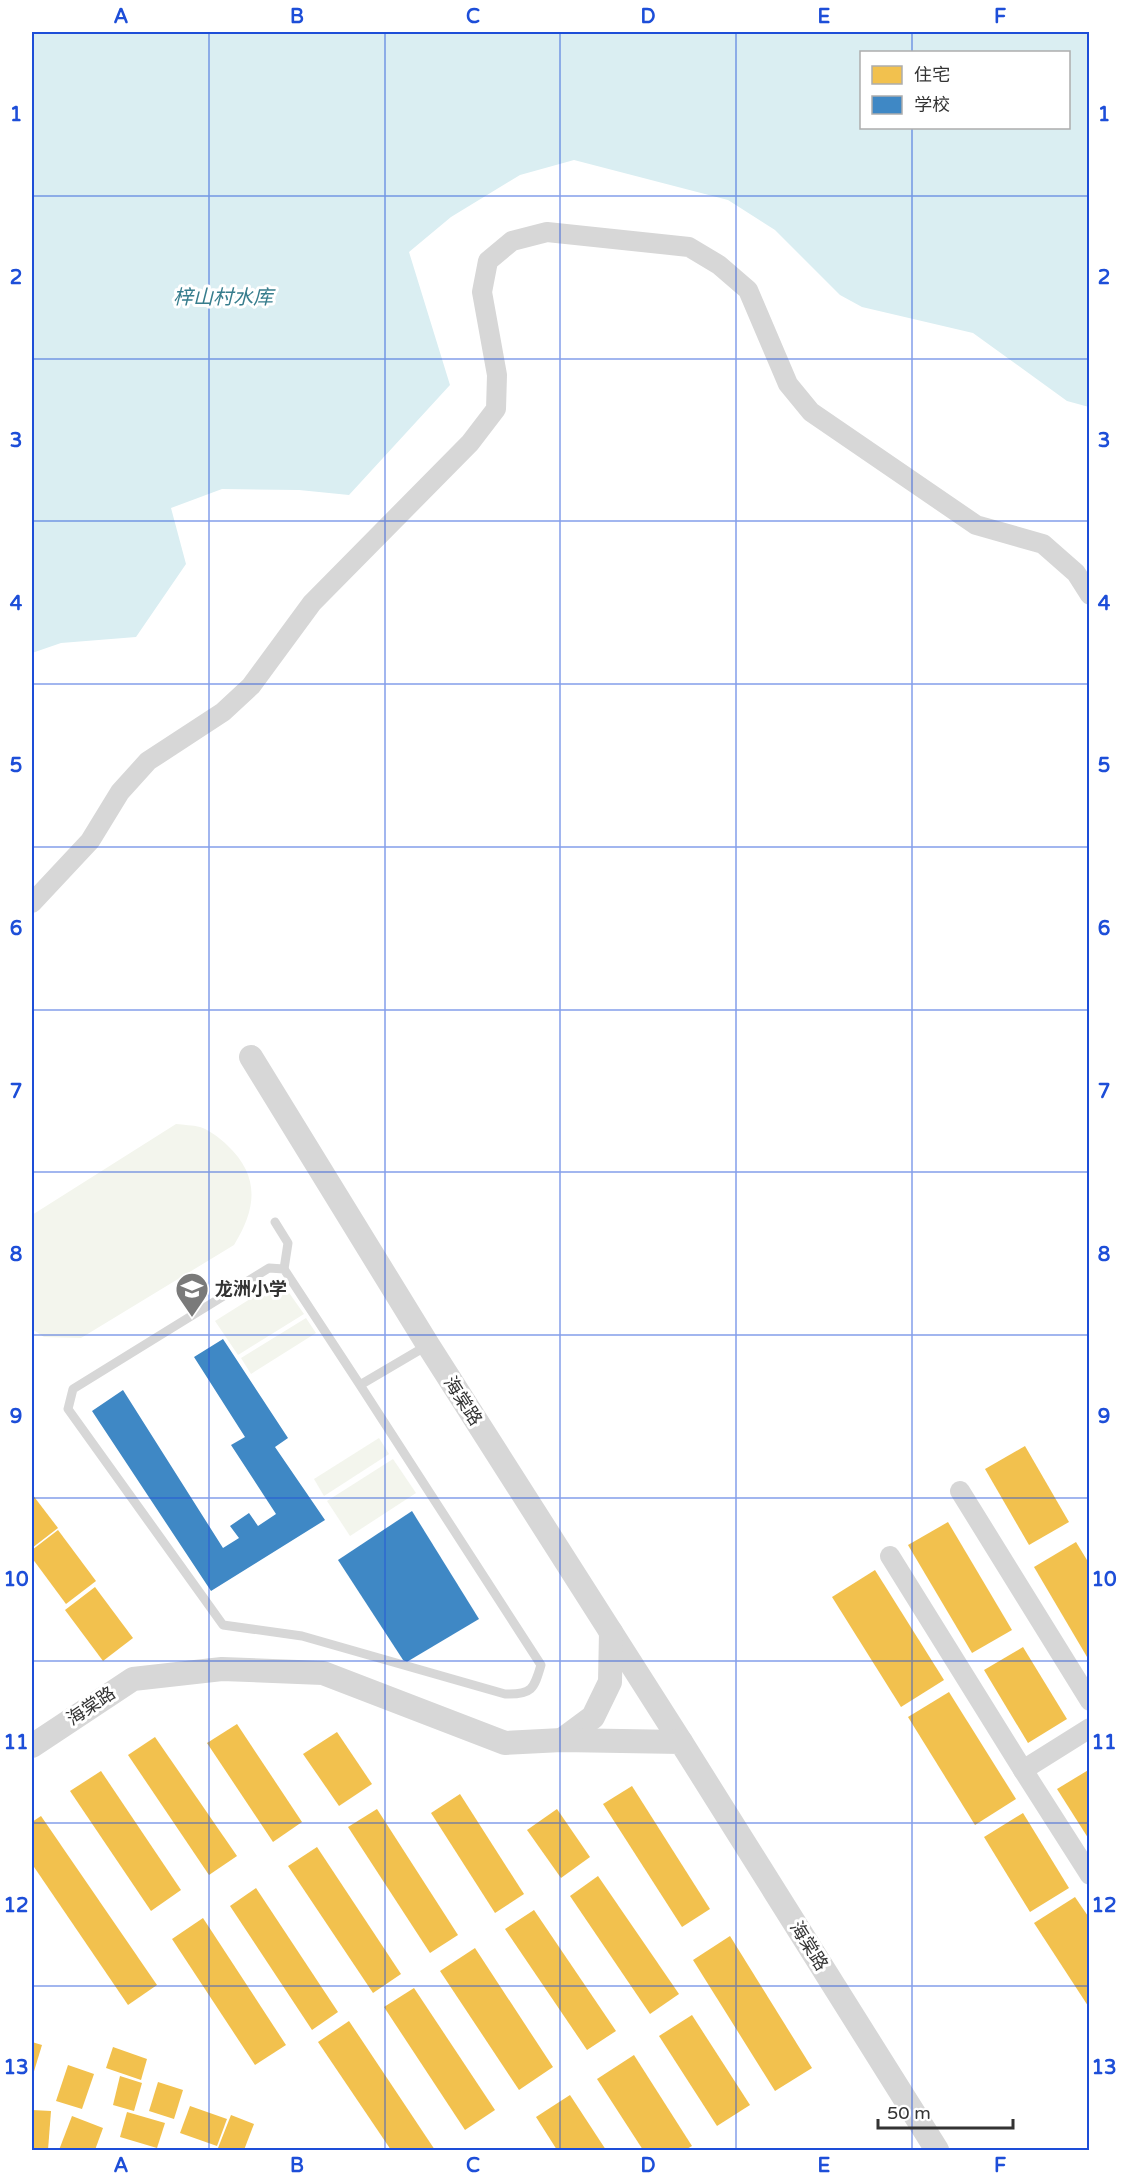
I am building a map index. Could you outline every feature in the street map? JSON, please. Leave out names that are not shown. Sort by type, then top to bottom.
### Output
[{"type":"street","points":[[32,903],[90,841],[120,792],[148,761],[223,712],[251,686],[312,603],[470,443],[496,409],[497,375],[482,291],[488,261],[512,241],[547,232],[689,247],[719,265],[748,290],[788,384],[811,412],[976,525],[1043,544],[1076,573],[1089,596]]},
{"type":"street","name":"海棠路","points":[[251,1057],[428,1345],[681,1742],[937,2151]]},
{"type":"street","points":[[960,1491],[1089,1701]]},
{"type":"street","points":[[890,1556],[1089,1875]]},
{"type":"street","points":[[562,1740],[593,1717],[610,1682],[611,1632]]},
{"type":"street","name":"海棠路","points":[[32,1746],[133,1679],[222,1669],[322,1673],[505,1743],[562,1740],[681,1742]]},
{"type":"street","points":[[1023,1770],[1089,1728]]},
{"type":"lane","points":[[275,1222],[288,1243],[284,1269],[541,1665],[535,1685],[521,1694],[505,1694],[302,1636],[223,1625],[68,1408],[73,1389],[269,1268],[284,1269]]},
{"type":"lane","points":[[360,1384],[428,1345]]},
{"type":"shaded area","points":[[176,1124],[200,1127],[211,1132],[227,1145],[245,1168],[252,1193],[251,1205],[242,1231],[234,1245],[81,1338],[44,1337],[32,1329],[32,1215]]},
{"type":"shaded area","points":[[280,1280],[304,1314],[238,1355],[215,1321]]},
{"type":"shaded area","points":[[306,1318],[316,1333],[251,1374],[241,1358]]},
{"type":"shaded area","points":[[379,1438],[389,1454],[324,1496],[314,1479]]},
{"type":"shaded area","points":[[393,1459],[416,1493],[350,1536],[327,1501]]},
{"type":"water","name":"梓山村水库","points":[[32,32],[1089,32],[1089,407],[1067,401],[973,333],[862,307],[840,295],[775,230],[728,200],[574,160],[520,175],[451,217],[409,252],[450,385],[349,495],[299,490],[222,489],[171,508],[186,564],[136,637],[61,643],[32,653]]},
{"type":"building: 住宅","points":[[1025,1446],[1069,1522],[1029,1545],[985,1469]]},
{"type":"building: 住宅","points":[[32,1494],[58,1528],[32,1548]]},
{"type":"building: 住宅","points":[[948,1522],[1012,1630],[972,1653],[908,1545]]},
{"type":"building: 住宅","points":[[58,1530],[96,1581],[66,1604],[32,1558],[32,1550]]},
{"type":"building: 住宅","points":[[1076,1542],[1090,1565],[1090,1662],[1034,1567]]},
{"type":"building: 住宅","points":[[875,1570],[944,1680],[901,1707],[832,1597]]},
{"type":"building: 住宅","points":[[95,1587],[133,1638],[103,1661],[65,1610]]},
{"type":"building: 住宅","points":[[1023,1647],[1067,1719],[1028,1743],[984,1670]]},
{"type":"building: 住宅","points":[[949,1692],[1016,1799],[975,1825],[908,1717]]},
{"type":"building: 住宅","points":[[237,1724],[302,1822],[273,1842],[207,1743]]},
{"type":"building: 住宅","points":[[337,1732],[372,1784],[339,1806],[303,1754]]},
{"type":"building: 住宅","points":[[155,1737],[237,1856],[209,1875],[128,1755]]},
{"type":"building: 住宅","points":[[1090,1769],[1090,1841],[1057,1789]]},
{"type":"building: 住宅","points":[[101,1771],[181,1890],[151,1911],[70,1791]]},
{"type":"building: 住宅","points":[[632,1786],[710,1909],[682,1927],[603,1804]]},
{"type":"building: 住宅","points":[[460,1794],[524,1894],[495,1913],[431,1813]]},
{"type":"building: 住宅","points":[[377,1809],[458,1935],[430,1953],[348,1827]]},
{"type":"building: 住宅","points":[[557,1809],[590,1857],[561,1878],[527,1830]]},
{"type":"building: 住宅","points":[[1023,1813],[1069,1888],[1030,1912],[984,1837]]},
{"type":"building: 住宅","points":[[41,1816],[157,1985],[128,2005],[32,1864],[32,1822]]},
{"type":"building: 住宅","points":[[317,1847],[401,1974],[373,1993],[288,1866]]},
{"type":"building: 住宅","points":[[598,1876],[679,1994],[650,2014],[570,1896]]},
{"type":"building: 住宅","points":[[256,1888],[338,2012],[312,2030],[230,1906]]},
{"type":"building: 住宅","points":[[1075,1897],[1090,1919],[1090,2009],[1034,1923]]},
{"type":"building: 住宅","points":[[534,1910],[616,2031],[587,2050],[505,1929]]},
{"type":"building: 住宅","points":[[203,1918],[286,2045],[255,2065],[172,1939]]},
{"type":"building: 住宅","points":[[730,1936],[812,2068],[775,2091],[693,1960]]},
{"type":"building: 住宅","points":[[475,1948],[553,2067],[519,2090],[440,1971]]},
{"type":"building: 住宅","points":[[414,1988],[495,2110],[465,2130],[384,2007]]},
{"type":"building: 住宅","points":[[692,2015],[750,2105],[717,2126],[659,2036]]},
{"type":"building: 住宅","points":[[349,2021],[435,2150],[391,2150],[318,2042]]},
{"type":"building: 住宅","points":[[32,2042],[42,2045],[32,2078]]},
{"type":"building: 住宅","points":[[113,2047],[147,2059],[141,2080],[106,2068]]},
{"type":"building: 住宅","points":[[634,2055],[692,2146],[685,2150],[643,2150],[597,2079]]},
{"type":"building: 住宅","points":[[68,2065],[94,2074],[82,2109],[56,2101]]},
{"type":"building: 住宅","points":[[120,2076],[142,2083],[134,2111],[113,2105]]},
{"type":"building: 住宅","points":[[158,2082],[183,2090],[174,2119],[149,2111]]},
{"type":"building: 住宅","points":[[570,2095],[606,2150],[557,2150],[536,2117]]},
{"type":"building: 住宅","points":[[190,2106],[227,2119],[217,2146],[180,2133]]},
{"type":"building: 住宅","points":[[32,2110],[51,2111],[48,2150],[32,2150]]},
{"type":"building: 住宅","points":[[127,2112],[165,2123],[157,2148],[120,2137]]},
{"type":"building: 住宅","points":[[231,2115],[254,2124],[244,2150],[218,2148]]},
{"type":"building: 住宅","points":[[72,2116],[103,2128],[95,2150],[59,2150]]},
{"type":"building: 学校","points":[[223,1339],[288,1438],[275,1447],[325,1520],[211,1591],[92,1411],[123,1390],[223,1548],[239,1538],[230,1526],[249,1513],[258,1526],[276,1514],[231,1445],[245,1437],[194,1357]]},
{"type":"building: 学校","points":[[412,1511],[479,1619],[405,1663],[338,1560]]},
{"type":"place","name":"龙洲小学","points":[[192,1318]]}]
